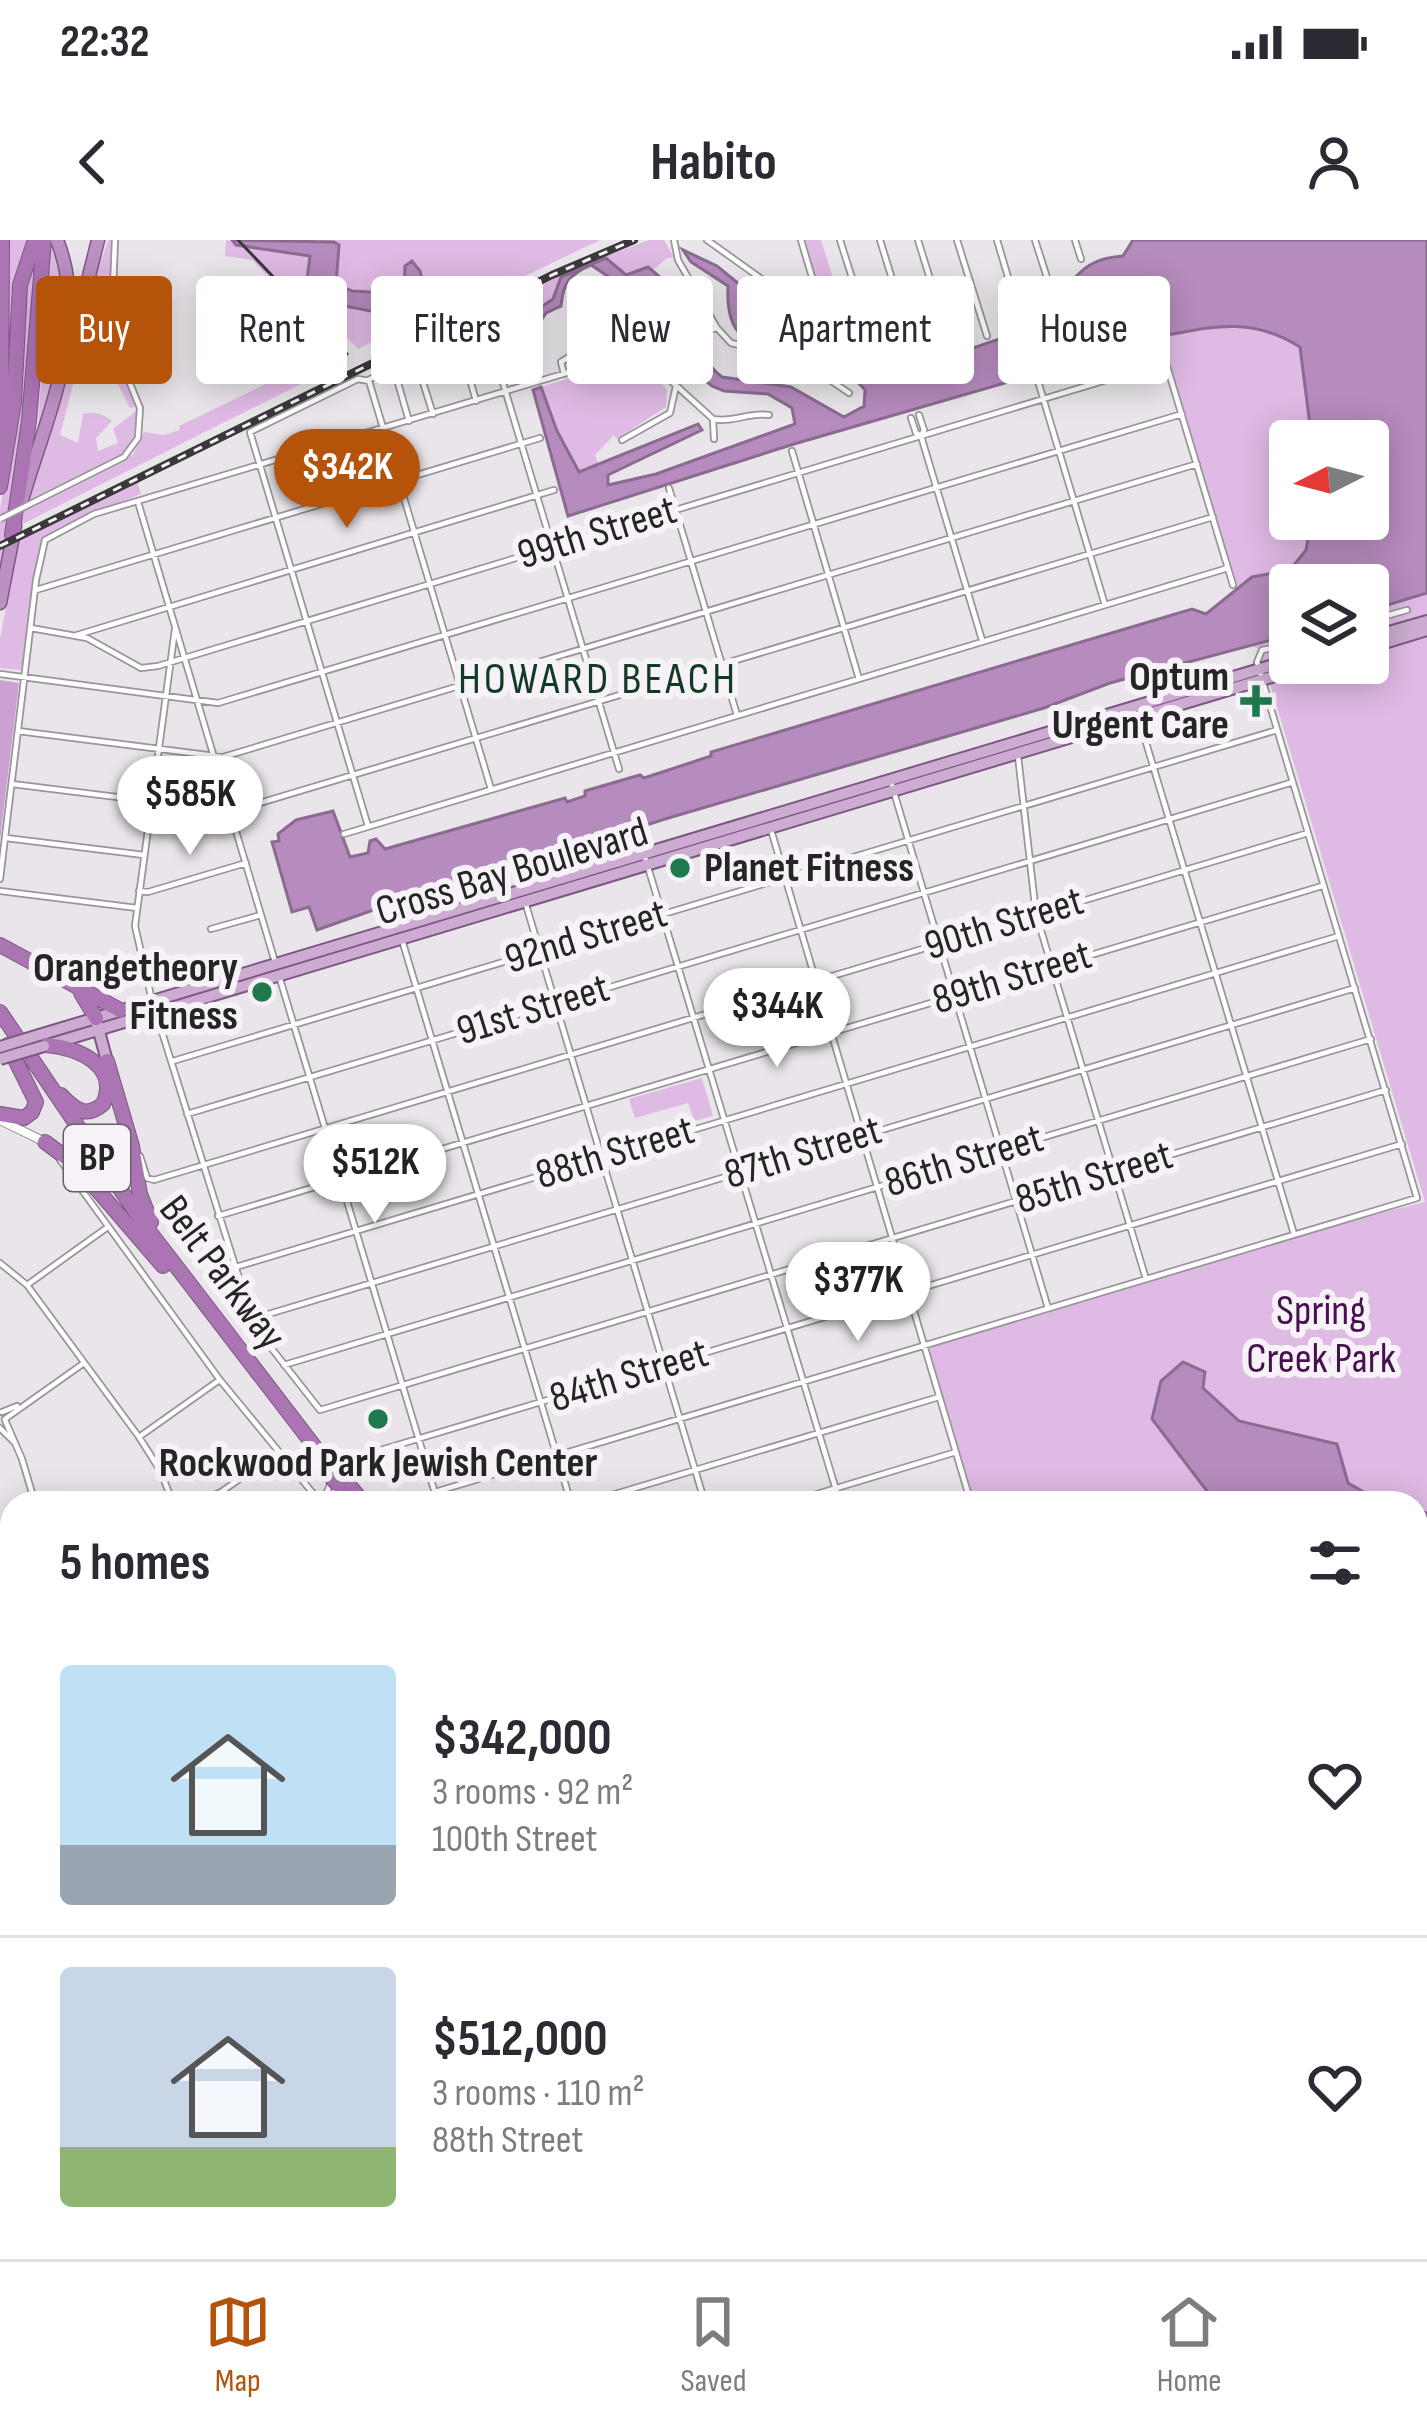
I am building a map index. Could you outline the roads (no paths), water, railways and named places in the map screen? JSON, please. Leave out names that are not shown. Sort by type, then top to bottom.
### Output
[{"type":"highway","points":[[0,456],[2,240]]},
{"type":"highway","points":[[12,535],[67,342],[68,277],[57,240]]},
{"type":"highway","points":[[52,395],[98,240]]},
{"type":"highway","points":[[0,487],[14,403],[20,285],[37,247]]},
{"type":"highway","points":[[0,603],[28,421],[37,247]]},
{"type":"highway","points":[[0,943],[120,1010]]},
{"type":"highway","points":[[63,979],[86,998],[97,1023]]},
{"type":"highway","name":"Belt Parkway","points":[[0,1012],[4,1037],[164,1266],[320,1458],[354,1491]]},
{"type":"highway","points":[[4,1037],[76,1110],[101,1107],[107,1087],[97,1064],[74,1049],[43,1042]]},
{"type":"highway","points":[[0,1117],[23,1118],[34,1110],[37,1099],[4,1037]]},
{"type":"highway","name":"Belt Parkway","points":[[4,1037],[320,1458]]},
{"type":"highway","points":[[107,1061],[141,1199],[184,1278]]},
{"type":"highway","points":[[45,1142],[72,1161],[164,1266]]},
{"type":"highway","name":"Belt Parkway","points":[[340,1475],[347,1491]]},
{"type":"main road","points":[[1389,633],[1427,625]]},
{"type":"main road","points":[[1389,639],[1427,625]]},
{"type":"main road","name":"Cross Bay Boulevard","points":[[1260,674],[1269,670]]},
{"type":"main road","name":"Cross Bay Boulevard","points":[[97,1023],[120,1010],[211,995],[215,989],[277,969],[402,939],[523,896],[1269,672]]},
{"type":"main road","name":"Cross Bay Boulevard","points":[[0,1059],[398,926],[523,896]]},
{"type":"main road","points":[[97,1023],[107,1061]]},
{"type":"main road","name":"Cross Bay Boulevard","points":[[4,1037],[43,1042]]},
{"type":"street","points":[[0,519],[124,457],[139,434],[140,408],[111,337],[115,240]]},
{"type":"street","points":[[674,240],[678,260],[731,344],[799,359],[849,393]]},
{"type":"street","points":[[707,240],[757,276]]},
{"type":"street","points":[[801,240],[812,276]]},
{"type":"street","points":[[840,240],[851,276]]},
{"type":"street","points":[[880,240],[891,276]]},
{"type":"street","points":[[918,240],[929,276]]},
{"type":"street","points":[[957,240],[987,337]]},
{"type":"street","points":[[997,240],[1008,276]]},
{"type":"street","points":[[1035,240],[1047,276]]},
{"type":"street","points":[[1075,240],[1081,259]]},
{"type":"street","points":[[713,329],[717,328]]},
{"type":"street","points":[[368,826],[250,432],[415,357],[433,414]]},
{"type":"street","points":[[564,374],[561,362],[567,358]]},
{"type":"street","points":[[0,879],[45,540],[94,514],[567,373]]},
{"type":"street","points":[[1170,375],[1233,584]]},
{"type":"street","points":[[368,380],[491,789]]},
{"type":"street","points":[[398,384],[409,421]]},
{"type":"street","points":[[471,384],[476,401]]},
{"type":"street","points":[[504,384],[619,770]]},
{"type":"street","points":[[1039,384],[1105,605]]},
{"type":"street","name":"99th Street","points":[[31,628],[75,635],[142,668],[1093,384]]},
{"type":"street","points":[[622,440],[670,413],[676,386],[713,419],[769,415]]},
{"type":"street","points":[[0,674],[218,703],[1182,414]]},
{"type":"street","points":[[915,416],[916,433],[921,436],[982,642]]},
{"type":"street","points":[[713,419],[714,439]]},
{"type":"street","points":[[36,590],[540,438]]},
{"type":"street","points":[[792,452],[860,679]]},
{"type":"street","points":[[18,731],[223,757],[1197,464]]},
{"type":"street","points":[[669,488],[737,716]]},
{"type":"street","points":[[75,635],[554,490]]},
{"type":"street","points":[[138,502],[435,1491]]},
{"type":"street","points":[[148,822],[182,826],[1213,517]]},
{"type":"street","points":[[344,834],[1228,568]]},
{"type":"street","points":[[1389,615],[1407,610]]},
{"type":"street","points":[[175,629],[139,891],[137,944],[252,1319],[282,1365]]},
{"type":"street","points":[[438,1491],[1417,1198],[1260,674],[1259,652],[1269,649]]},
{"type":"street","points":[[1137,711],[1294,1234]]},
{"type":"street","name":"92nd Street","points":[[171,1062],[1277,730]]},
{"type":"street","points":[[1016,748],[1036,914],[1146,1279]]},
{"type":"street","name":"91st Street","points":[[187,1114],[1293,782]]},
{"type":"street","points":[[12,784],[151,802]]},
{"type":"street","points":[[892,785],[1048,1308]]},
{"type":"street","points":[[768,823],[967,1491]]},
{"type":"street","name":"90th Street","points":[[107,1061],[148,1179],[1308,833]]},
{"type":"street","points":[[5,838],[144,855]]},
{"type":"street","points":[[646,859],[835,1489]]},
{"type":"street","points":[[139,891],[246,863]]},
{"type":"street","name":"89th Street","points":[[218,1216],[1324,885]]},
{"type":"street","points":[[0,891],[137,908]]},
{"type":"street","points":[[523,896],[701,1491]]},
{"type":"street","points":[[211,929],[261,915]]},
{"type":"street","points":[[398,926],[568,1491]]},
{"type":"street","name":"88th Street","points":[[236,1267],[1340,936]]},
{"type":"street","name":"87th Street","points":[[252,1319],[1355,988]]},
{"type":"street","name":"86th Street","points":[[282,1365],[1371,1039]]},
{"type":"street","name":"85th Street","points":[[282,1365],[320,1410],[1386,1090]]},
{"type":"street","points":[[0,1117],[45,1142],[220,1380],[311,1491]]},
{"type":"street","name":"84th Street","points":[[340,1475],[418,1439],[1402,1144]]},
{"type":"street","points":[[27,1285],[106,1228]]},
{"type":"street","points":[[0,1263],[27,1285],[139,1437],[168,1491]]},
{"type":"street","points":[[31,1491],[18,1447],[2,1419],[84,1363]]},
{"type":"street","points":[[139,1437],[220,1380]]},
{"type":"street","points":[[625,1491],[939,1397]]},
{"type":"street","points":[[828,1491],[956,1452]]},
{"type":"street","points":[[222,1491],[278,1453]]},
{"type":"street","points":[[330,1491],[340,1475]]},
{"type":"tram line","points":[[238,240],[272,276]]},
{"type":"railway","points":[[0,546],[552,275],[634,240]]},
{"type":"place","name":"Optum Urgent Care","points":[[1256,701]]},
{"type":"place","name":"Planet Fitness","points":[[680,868]]},
{"type":"place","name":"Orangetheory Fitness","points":[[262,992]]},
{"type":"place","name":"Rockwood Park Jewish Center","points":[[378,1419]]},
{"type":"district","name":"HOWARD BEACH","points":[[598,679]]},
{"type":"park label","name":"Spring Creek Park","points":[[1321,1335]]}]
